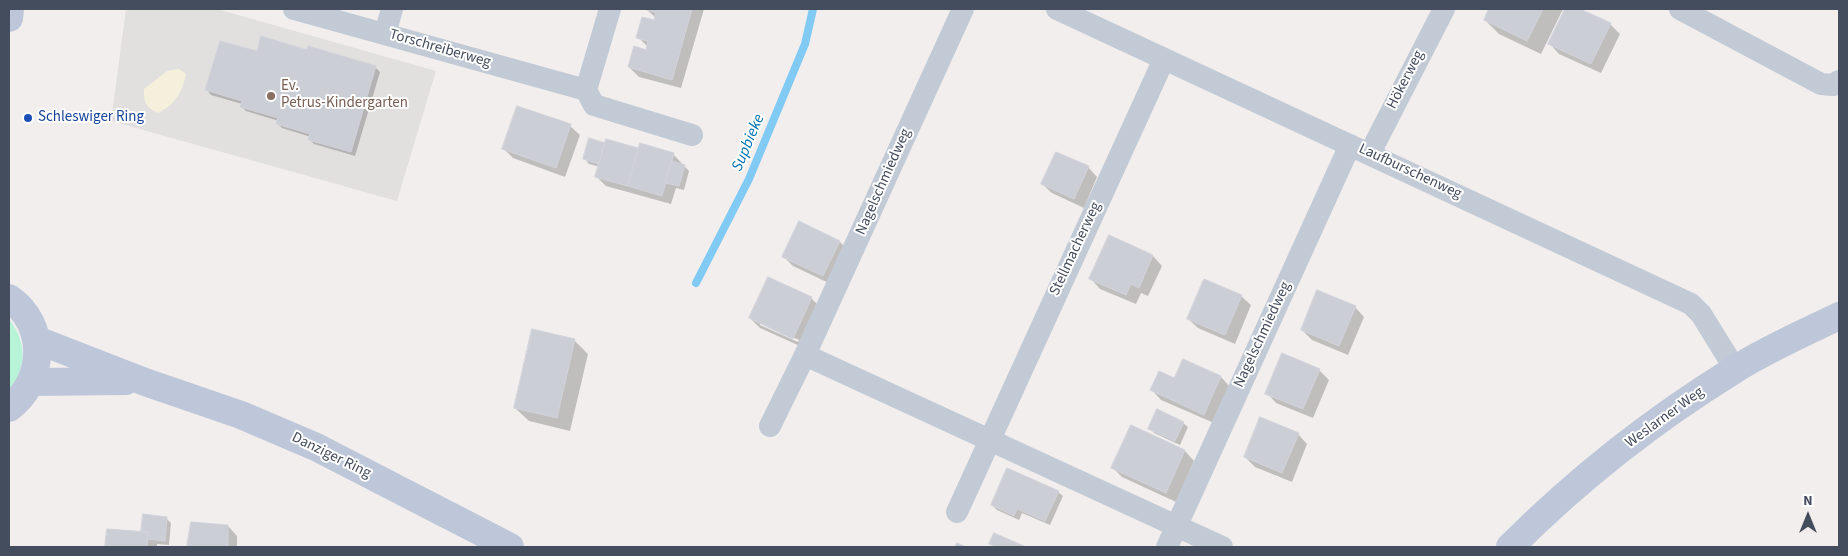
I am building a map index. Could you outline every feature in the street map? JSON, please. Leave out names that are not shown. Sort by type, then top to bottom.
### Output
[{"type":"main road","points":[[9,18],[10,9]]},
{"type":"main road","points":[[9,298],[29,320],[37,340],[38,361],[32,382],[20,400],[9,408]]},
{"type":"main road","name":"Weslarner Weg","points":[[1510,547],[1598,467],[1671,411],[1735,369],[1839,316]]},
{"type":"main road","name":"Danziger Ring","points":[[37,340],[145,382],[241,415],[316,447],[510,547]]},
{"type":"main road","name":"Danziger Ring","points":[[32,382],[145,382]]},
{"type":"street","name":"Torschreiberweg","points":[[294,9],[586,90]]},
{"type":"street","points":[[385,34],[392,9]]},
{"type":"street","points":[[610,9],[586,90],[594,105],[692,135]]},
{"type":"street","name":"Nagelschmiedweg","points":[[770,426],[805,354],[963,9]]},
{"type":"street","name":"Laufburschenweg","points":[[1056,9],[1692,304],[1701,314],[1735,369]]},
{"type":"street","name":"Hökerweg","points":[[1360,149],[1444,9]]},
{"type":"street","points":[[1680,9],[1821,84],[1833,85],[1839,81]]},
{"type":"street","name":"Stellmacherweg","points":[[957,512],[989,438],[1164,59]]},
{"type":"street","name":"Nagelschmiedweg","points":[[1167,547],[1360,149]]},
{"type":"street","points":[[805,354],[1222,547]]},
{"type":"shaded area","name":"Ev. Petrus-Kindergarten","points":[[126,9],[217,9],[436,71],[397,201],[111,121]]},
{"type":"green space","points":[[9,319],[15,328],[22,346],[22,363],[15,381],[9,390]]},
{"type":"sand","points":[[179,69],[186,74],[177,98],[158,113],[148,107],[144,98],[144,89],[167,71]]},
{"type":"building","points":[[645,9],[692,9],[672,80],[628,67],[634,46],[646,50],[648,41],[636,38],[642,17],[654,20],[656,13]]},
{"type":"building","points":[[1489,9],[1543,9],[1527,41],[1484,20]]},
{"type":"building","points":[[1565,9],[1580,9],[1611,23],[1591,64],[1548,44]]},
{"type":"building","points":[[261,36],[307,50],[308,46],[376,66],[351,152],[308,140],[310,134],[276,124],[278,118],[240,107],[242,101],[205,90],[220,41],[257,51]]},
{"type":"building","points":[[517,106],[571,124],[556,168],[502,149]]},
{"type":"building","points":[[589,138],[605,143],[599,164],[583,159]]},
{"type":"building","points":[[606,139],[638,148],[628,186],[595,177]]},
{"type":"building","points":[[640,143],[674,153],[662,196],[628,186]]},
{"type":"building","points":[[1056,152],[1089,166],[1074,199],[1041,184]]},
{"type":"building","points":[[671,161],[685,165],[679,186],[665,183]]},
{"type":"building","points":[[799,221],[840,241],[823,276],[782,257]]},
{"type":"building","points":[[1109,235],[1153,255],[1139,288],[1131,284],[1126,295],[1089,279]]},
{"type":"building","points":[[768,277],[812,297],[793,339],[749,318]]},
{"type":"building","points":[[1204,279],[1242,295],[1225,335],[1187,319]]},
{"type":"building","points":[[1317,290],[1356,306],[1339,346],[1301,330]]},
{"type":"building","points":[[532,329],[575,339],[557,418],[514,408]]},
{"type":"building","points":[[1282,353],[1320,369],[1303,409],[1265,394]]},
{"type":"building","points":[[1183,359],[1221,376],[1204,415],[1150,390],[1159,371],[1174,378]]},
{"type":"building","points":[[1157,409],[1184,422],[1175,441],[1148,429]]},
{"type":"building","points":[[1260,417],[1299,433],[1282,473],[1244,457]]},
{"type":"building","points":[[1131,425],[1185,450],[1166,493],[1111,468]]},
{"type":"building","points":[[1007,468],[1059,491],[1045,521],[1017,509],[1014,516],[991,505]]},
{"type":"building","points":[[143,514],[167,517],[165,541],[147,539],[148,532],[141,532]]},
{"type":"building","points":[[191,522],[228,525],[228,547],[187,547]]},
{"type":"building","points":[[107,529],[148,532],[147,547],[105,547]]},
{"type":"building","points":[[994,533],[1024,546],[998,547],[989,544]]},
{"type":"building","points":[[957,543],[966,547],[955,547]]},
{"type":"waterway","name":"Supbieke","points":[[696,283],[749,179],[805,44],[813,9]]},
{"type":"place","name":"Ev. Petrus-Kindergarten","points":[[271,96]]},
{"type":"place","name":"Schleswiger Ring","points":[[28,118]]}]
